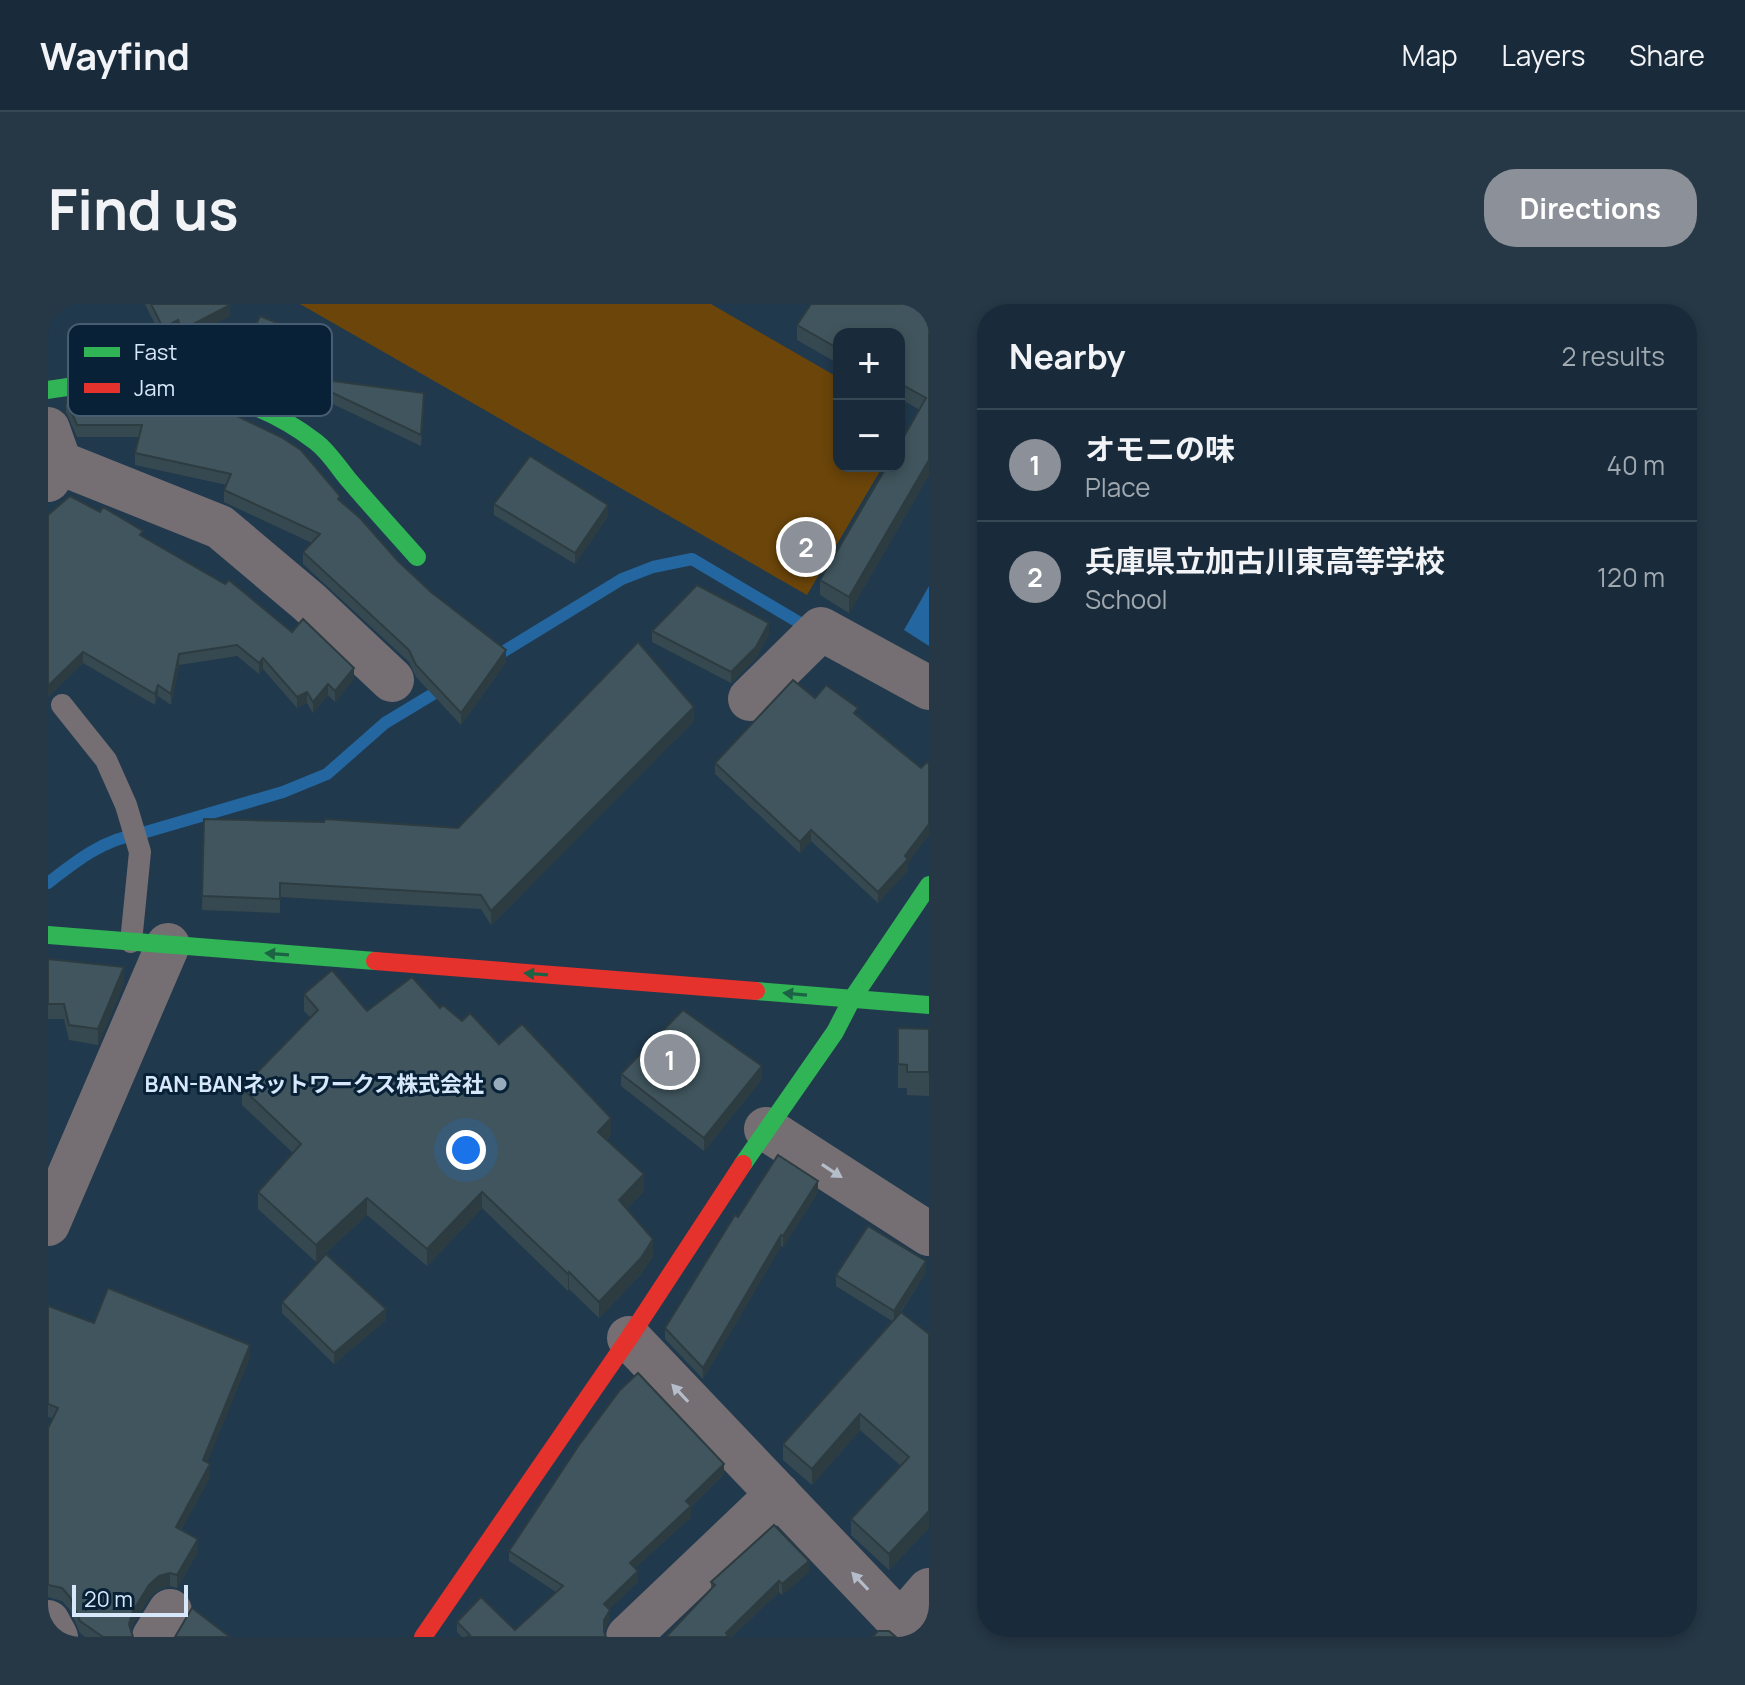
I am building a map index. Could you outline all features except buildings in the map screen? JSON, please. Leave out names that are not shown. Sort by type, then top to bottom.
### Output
[{"type":"street","points":[[48,390],[68,386]]},
{"type":"street","points":[[270,416],[318,444],[417,557]]},
{"type":"street","points":[[52,458],[220,527],[309,602],[392,680]]},
{"type":"street","points":[[750,699],[821,629],[929,688]]},
{"type":"street","points":[[423,1637],[629,1338],[766,1129],[835,1032],[852,999],[929,885]]},
{"type":"street","points":[[48,935],[929,1005]]},
{"type":"street","points":[[48,1224],[149,943]]},
{"type":"street","points":[[766,1129],[929,1234]]},
{"type":"street","points":[[629,1338],[907,1630],[929,1590]]},
{"type":"street","points":[[628,1637],[778,1494]]},
{"type":"street","points":[[48,1622],[56,1637]]},
{"type":"lane","points":[[62,705],[106,760],[126,805],[140,852],[149,943]]},
{"type":"shaded area","points":[[300,304],[711,304],[833,375],[833,472],[879,472],[807,595]]},
{"type":"water","points":[[929,586],[929,646],[904,630]]},
{"type":"waterway","points":[[493,658],[622,579],[653,567],[692,559],[800,623]]},
{"type":"waterway","points":[[48,883],[80,859],[114,841],[283,792],[327,774],[385,723],[443,688]]},
{"type":"traffic: fast","points":[[48,390],[68,387]]},
{"type":"traffic: fast","points":[[274,416],[321,446],[417,557]]},
{"type":"traffic: fast","points":[[743,1164],[835,1032],[852,999],[929,885]]},
{"type":"traffic: fast","points":[[48,935],[375,961]]},
{"type":"traffic: fast","points":[[756,991],[929,1005]]},
{"type":"traffic: jam","points":[[375,961],[756,991]]},
{"type":"traffic: jam","points":[[423,1637],[629,1338],[743,1164]]},
{"type":"place","name":"兵庫県立加古川東高等学校","points":[[806,547]]},
{"type":"place","name":"オモニの味","points":[[670,1060]]},
{"type":"place","name":"BAN-BANネットワークス株式会社","points":[[500,1084]]}]
